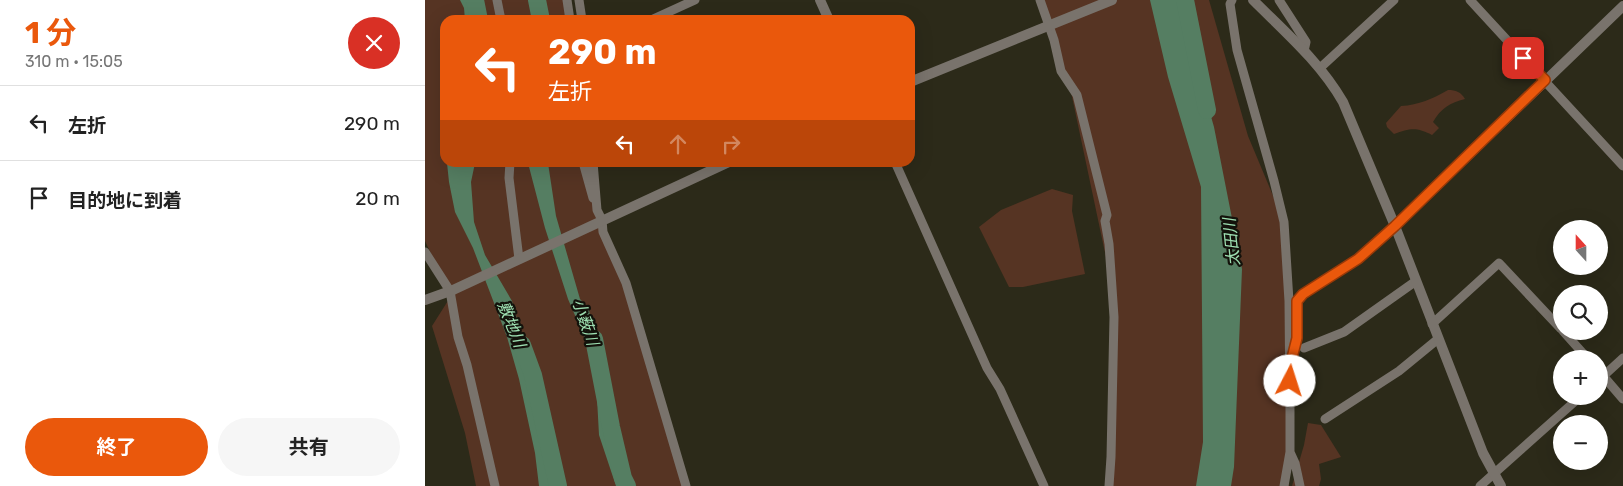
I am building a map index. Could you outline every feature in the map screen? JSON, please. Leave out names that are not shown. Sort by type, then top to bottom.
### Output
[{"type":"street","points":[[497,0],[500,15]]},
{"type":"street","points":[[567,0],[569,15]]},
{"type":"street","points":[[579,0],[581,15]]},
{"type":"street","points":[[662,15],[695,0]]},
{"type":"street","points":[[820,0],[827,15]]},
{"type":"street","points":[[1040,0],[1061,70],[1077,95],[1107,215],[1105,221],[1109,244],[1114,317],[1109,486]]},
{"type":"street","points":[[915,80],[1113,0]]},
{"type":"street","points":[[1232,0],[1230,4],[1237,50],[1275,181],[1284,222],[1290,366],[1290,452],[1284,486]]},
{"type":"street","points":[[1253,0],[1320,68],[1333,84],[1343,102],[1395,226],[1483,453],[1501,486]]},
{"type":"street","points":[[1279,0],[1306,42],[1304,51]]},
{"type":"street","points":[[1320,68],[1394,0]]},
{"type":"street","points":[[1470,0],[1623,166]]},
{"type":"street","points":[[1290,366],[1297,338],[1297,301],[1303,294],[1358,259],[1395,226],[1623,6]]},
{"type":"street","points":[[510,167],[509,178],[519,260]]},
{"type":"street","points":[[584,167],[597,210],[602,220],[603,232],[626,282],[686,486]]},
{"type":"street","points":[[593,167],[597,210]]},
{"type":"street","points":[[425,300],[452,291],[718,167]]},
{"type":"street","points":[[897,167],[987,368],[1000,389],[1043,486]]},
{"type":"street","points":[[425,252],[452,291],[458,337],[467,365],[495,486]]},
{"type":"street","points":[[1432,324],[1499,263],[1553,320]]},
{"type":"street","points":[[1304,348],[1344,332],[1416,281]]},
{"type":"street","points":[[1325,419],[1399,371],[1438,339]]},
{"type":"street","points":[[1571,340],[1580,350]]},
{"type":"street","points":[[1608,370],[1623,358]]},
{"type":"street","points":[[1608,384],[1623,399]]},
{"type":"street","points":[[1480,486],[1571,405]]},
{"type":"street","points":[[1290,452],[1295,463],[1300,486]]},
{"type":"shaded area","points":[[425,0],[566,0],[569,15],[440,15],[440,167],[588,167],[602,220],[687,486],[476,486],[465,433],[432,326],[451,296],[425,241]]},
{"type":"shaded area","points":[[1038,0],[1209,0],[1248,136],[1284,222],[1290,421],[1289,486],[1107,486],[1111,281],[1067,73],[1061,71]]},
{"type":"shaded area","points":[[1448,90],[1458,92],[1465,99],[1450,104],[1439,113],[1433,122],[1439,128],[1432,135],[1413,129],[1394,134],[1387,127],[1386,123],[1401,106],[1425,101]]},
{"type":"shaded area","points":[[1052,189],[1073,195],[1072,211],[1085,274],[1023,287],[1009,287],[979,227],[1001,210]]},
{"type":"shaded area","points":[[1308,423],[1321,425],[1341,457],[1319,464],[1321,479],[1319,486],[1292,486],[1304,445]]},
{"type":"water","points":[[460,0],[475,0],[478,15],[465,15]]},
{"type":"water","points":[[529,0],[538,0],[540,15],[532,15]]},
{"type":"water","points":[[1150,0],[1177,0],[1181,11],[1214,127],[1242,269],[1234,467],[1231,486],[1196,486],[1203,442],[1201,187],[1168,77]]},
{"type":"water","points":[[447,167],[474,167],[471,182],[474,222],[485,255],[512,301],[540,402],[559,486],[539,486],[535,453],[519,379],[507,337],[473,248],[455,212]]},
{"type":"water","points":[[529,167],[549,167],[556,216],[580,299],[589,310],[613,438],[629,486],[616,486],[599,435],[595,362],[568,299],[545,228]]},
{"type":"waterway","name":"敷地川","points":[[475,0],[478,15]]},
{"type":"waterway","name":"小薮川","points":[[537,0],[540,15]]},
{"type":"waterway","name":"太田川","points":[[1185,0],[1207,110]]},
{"type":"waterway","name":"小薮川","points":[[594,339],[611,427],[623,478],[627,486]]},
{"type":"waterway","name":"敷地川","points":[[522,345],[533,375],[558,486]]},
{"type":"route","points":[[1290,381],[1290,366],[1297,338],[1297,301],[1303,294],[1358,259],[1395,226],[1545,80],[1523,58]]}]
